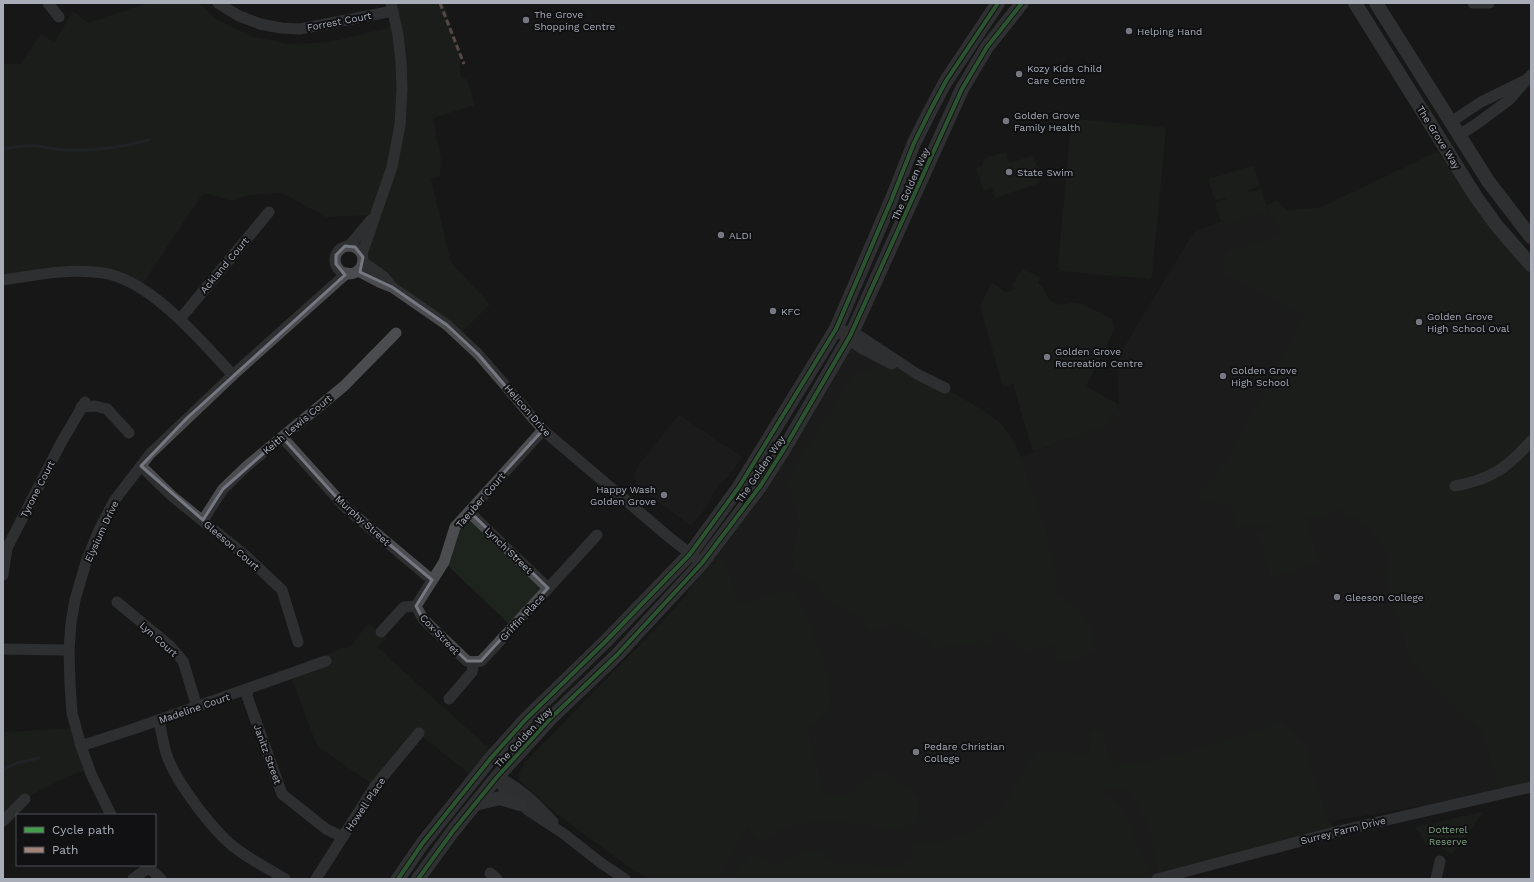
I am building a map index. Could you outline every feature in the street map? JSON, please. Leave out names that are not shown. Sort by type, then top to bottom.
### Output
[{"type":"main road","name":"The Golden Way","points":[[418,879],[453,831],[497,777],[551,718],[617,655],[702,563],[761,485],[784,449],[850,336],[962,89],[988,47],[1022,3]]},
{"type":"main road","points":[[1350,3],[1365,18]]},
{"type":"main road","name":"The Grove Way","points":[[1355,3],[1442,144],[1486,210],[1531,265]]},
{"type":"main road","name":"The Grove Way","points":[[1376,3],[1498,196],[1531,237]]},
{"type":"main road","name":"The Golden Way","points":[[398,879],[422,844],[491,758],[526,719],[606,641],[690,554],[739,487],[836,329],[914,143],[946,81],[994,8]]},
{"type":"main road","points":[[994,8],[1007,22]]},
{"type":"main road","points":[[892,241],[876,236],[892,218],[920,159],[962,89]]},
{"type":"main road","points":[[1435,132],[1451,122]]},
{"type":"main road","points":[[1442,144],[1459,135]]},
{"type":"main road","points":[[465,792],[497,777],[491,758]]},
{"type":"main road","points":[[475,804],[500,798],[520,804]]},
{"type":"street","points":[[48,3],[60,17]]},
{"type":"street","name":"Forrest Court","points":[[218,3],[239,16],[260,24],[281,28],[300,29],[392,7]]},
{"type":"street","points":[[1473,3],[1489,3]]},
{"type":"street","points":[[375,215],[350,245],[338,251],[335,260],[342,271],[352,273],[361,262],[375,215],[392,167],[398,139],[401,113],[401,62],[398,35],[392,7]]},
{"type":"street","points":[[1451,122],[1482,102],[1528,78]]},
{"type":"street","points":[[1459,135],[1509,100],[1528,78]]},
{"type":"street","name":"Ackland Court","points":[[180,319],[269,212]]},
{"type":"street","points":[[350,245],[355,247],[361,262]]},
{"type":"street","name":"Helicon Drive","points":[[361,262],[378,282],[392,287],[447,325],[505,385],[543,430],[702,563]]},
{"type":"street","name":"Elysium Drive","points":[[111,814],[91,774],[81,746],[72,713],[69,650],[71,623],[75,600],[86,562],[99,530],[114,501],[150,454],[233,375],[318,299],[342,271]]},
{"type":"street","points":[[3,280],[57,272],[104,273],[124,279],[148,293],[180,319],[233,375]]},
{"type":"street","points":[[836,329],[850,336],[861,337],[917,374],[945,388]]},
{"type":"street","name":"Keith Lewis Court","points":[[203,520],[223,489],[247,466],[344,386],[396,333]]},
{"type":"street","name":"Tyrone Court","points":[[3,575],[5,548],[83,404],[107,409],[129,433]]},
{"type":"street","name":"Taeuber Court","points":[[418,602],[444,562],[455,528],[543,430]]},
{"type":"street","name":"Murphy Street","points":[[282,437],[346,508],[432,580]]},
{"type":"street","points":[[1455,486],[1479,481],[1495,474],[1505,467],[1531,441]]},
{"type":"street","name":"Gleeson Court","points":[[141,466],[172,496],[246,556],[282,590],[298,642]]},
{"type":"street","name":"Lynch Street","points":[[469,512],[548,588]]},
{"type":"street","name":"Griffin Place","points":[[474,662],[481,660],[486,656],[597,535]]},
{"type":"street","name":"Lyn Court","points":[[117,602],[170,646],[183,661],[197,707]]},
{"type":"street","points":[[381,632],[404,607],[418,602]]},
{"type":"street","name":"Cox Street","points":[[418,602],[423,619],[467,661],[474,662]]},
{"type":"street","points":[[3,649],[69,650]]},
{"type":"street","name":"Madeline Court","points":[[81,746],[248,689],[306,665],[326,661]]},
{"type":"street","points":[[449,699],[472,672],[474,662]]},
{"type":"street","name":"Janitz Street","points":[[248,689],[248,696],[282,794],[326,829],[343,837]]},
{"type":"street","points":[[159,720],[166,753],[175,772],[200,810],[226,840],[238,850],[285,879]]},
{"type":"street","name":"Howell Place","points":[[316,879],[381,778],[419,733]]},
{"type":"street","points":[[497,777],[506,792],[528,811],[564,834],[605,866],[625,879]]},
{"type":"street","points":[[497,777],[513,785],[536,804],[564,834]]},
{"type":"street","name":"Surrey Farm Drive","points":[[1157,879],[1339,831],[1531,787]]},
{"type":"street","points":[[3,821],[25,799]]},
{"type":"street","points":[[1436,879],[1440,861]]},
{"type":"street","points":[[133,879],[147,866],[161,879]]},
{"type":"highlighted area","points":[[345,246],[355,247],[363,257],[360,272],[392,287],[447,325],[478,354],[543,430],[469,511],[548,588],[481,661],[467,661],[423,619],[416,606],[432,580],[346,508],[282,437],[223,489],[203,520],[141,466],[187,418],[345,275],[336,264],[336,255]]},
{"type":"shaded area","points":[[1437,152],[1504,234],[1531,787],[1337,820],[1151,879],[716,879],[683,599],[850,336],[945,388],[1004,427],[1021,457],[1105,426],[1119,405],[1118,357],[1194,232],[1277,201],[1287,210],[1319,208]]},
{"type":"shaded area","points":[[679,415],[742,457],[727,478],[721,482],[712,495],[711,500],[696,520],[690,525],[637,486],[634,477],[638,466]]},
{"type":"green space","points":[[149,3],[199,3],[215,18],[250,36],[289,44],[329,42],[396,26],[391,3],[444,3],[460,54],[460,75],[467,80],[475,105],[433,118],[442,164],[439,177],[431,179],[450,259],[454,266],[490,304],[458,336],[363,262],[374,215],[326,217],[282,193],[252,195],[232,200],[203,193],[140,288],[104,273],[3,280],[3,64],[20,64],[41,34],[54,43],[73,11],[88,23]]},
{"type":"green space","points":[[1074,119],[1162,127],[1166,130],[1152,277],[1149,279],[1061,271],[1058,267],[1071,121]]},
{"type":"green space","name":"State Swim","points":[[1006,152],[1010,163],[1032,156],[1039,169],[1040,183],[995,198],[992,188],[984,191],[976,168],[982,166],[985,158]]},
{"type":"green space","points":[[1437,152],[1531,264],[1531,787],[1501,793],[1482,732],[1430,684],[1410,658],[1384,573],[1386,573],[1388,560],[1386,553],[1381,542],[1365,524],[1340,510],[1306,519],[1319,563],[1271,578],[1257,532],[1277,526],[1238,527],[1231,505],[1193,500],[1227,461],[1305,315],[1221,272],[1228,251],[1282,235],[1268,210],[1277,201],[1287,210],[1319,208]]},
{"type":"green space","points":[[1254,165],[1260,186],[1248,190],[1249,192],[1261,189],[1268,210],[1222,225],[1215,203],[1227,199],[1227,197],[1215,200],[1208,179]]},
{"type":"green space","name":"Golden Grove Recreation Centre","points":[[1022,268],[1041,278],[1038,283],[1041,285],[1050,300],[1056,304],[1077,303],[1086,306],[1112,319],[1115,329],[1086,386],[1119,405],[1105,426],[1033,452],[1013,384],[1003,387],[980,306],[992,282],[1005,292],[1016,289],[1012,286]]},
{"type":"green space","points":[[887,363],[945,388],[979,408],[1000,423],[1015,442],[1046,531],[1055,571],[1056,595],[1079,611],[1089,623],[1092,630],[1094,650],[1074,660],[1058,660],[1054,645],[1035,650],[1022,651],[1001,628],[991,636],[995,642],[987,648],[981,641],[933,649],[926,637],[895,624],[870,630],[860,617],[825,598],[814,582],[794,569],[792,555],[799,522],[787,481],[854,375]]},
{"type":"green space","points":[[469,512],[548,588],[512,627],[444,562],[455,527]]},
{"type":"green space","points":[[722,553],[738,604],[796,588],[821,651],[826,668],[832,708],[807,729],[823,789],[827,794],[848,795],[873,774],[888,773],[918,797],[919,816],[914,824],[904,826],[905,831],[843,822],[812,822],[783,829],[761,841],[748,826],[717,879],[650,879],[632,869],[562,818],[519,780],[518,774],[525,762],[668,616]]},
{"type":"green space","points":[[368,623],[387,638],[377,647],[495,754],[475,778],[419,734],[375,786],[317,746],[290,674],[307,668],[305,662],[352,645]]},
{"type":"green space","points":[[1282,722],[1306,747],[1325,814],[1329,821],[1339,831],[1157,879],[731,879],[753,851],[762,860],[766,862],[773,862],[776,866],[804,854],[824,851],[822,861],[905,868],[906,860],[912,861],[913,846],[955,838],[969,833],[999,812],[1011,794],[1018,778],[1039,750],[1089,755],[1091,731],[1101,730],[1112,767],[1155,760]],"holes":[[[1096,787],[1121,788],[1131,796],[1138,805],[1144,816],[1148,829],[1156,856],[1160,878],[1147,868],[1131,826],[1123,811]]]},
{"type":"green space","points":[[76,728],[89,769],[56,782],[33,794],[20,804],[3,821],[3,732]]},
{"type":"green space","name":"Dotterel Reserve","points":[[1483,812],[1452,854],[1435,844],[1427,846],[1415,827]]},
{"type":"waterway","points":[[3,149],[20,146],[41,146],[63,150],[98,149],[118,147],[148,140]]},
{"type":"waterway","points":[[3,769],[17,763],[39,758]]},
{"type":"marked path","points":[[440,3],[464,64]]},
{"type":"cycle path","points":[[398,879],[422,844],[491,758],[526,719],[606,641],[690,554],[739,487],[836,329],[891,201],[914,143],[946,81],[998,3]]},
{"type":"cycle path","points":[[418,879],[453,831],[497,777],[551,718],[617,655],[702,563],[761,485],[784,449],[850,336],[962,89],[987,47],[1022,3]]},
{"type":"place","name":"The Grove Shopping Centre","points":[[526,20]]},
{"type":"place","name":"Helping Hand","points":[[1129,31]]},
{"type":"place","name":"Kozy Kids Child Care Centre","points":[[1019,74]]},
{"type":"place","name":"Golden Grove Family Health","points":[[1006,121]]},
{"type":"place","name":"State Swim","points":[[1009,172]]},
{"type":"place","name":"ALDI","points":[[721,235]]},
{"type":"place","name":"KFC","points":[[773,311]]},
{"type":"place","name":"Golden Grove High School Oval","points":[[1419,322]]},
{"type":"place","name":"Golden Grove Recreation Centre","points":[[1047,357]]},
{"type":"place","name":"Golden Grove High School","points":[[1223,376]]},
{"type":"place","name":"Happy Wash Golden Grove","points":[[664,495]]},
{"type":"place","name":"Gleeson College","points":[[1337,597]]},
{"type":"place","name":"Pedare Christian College","points":[[916,752]]}]
